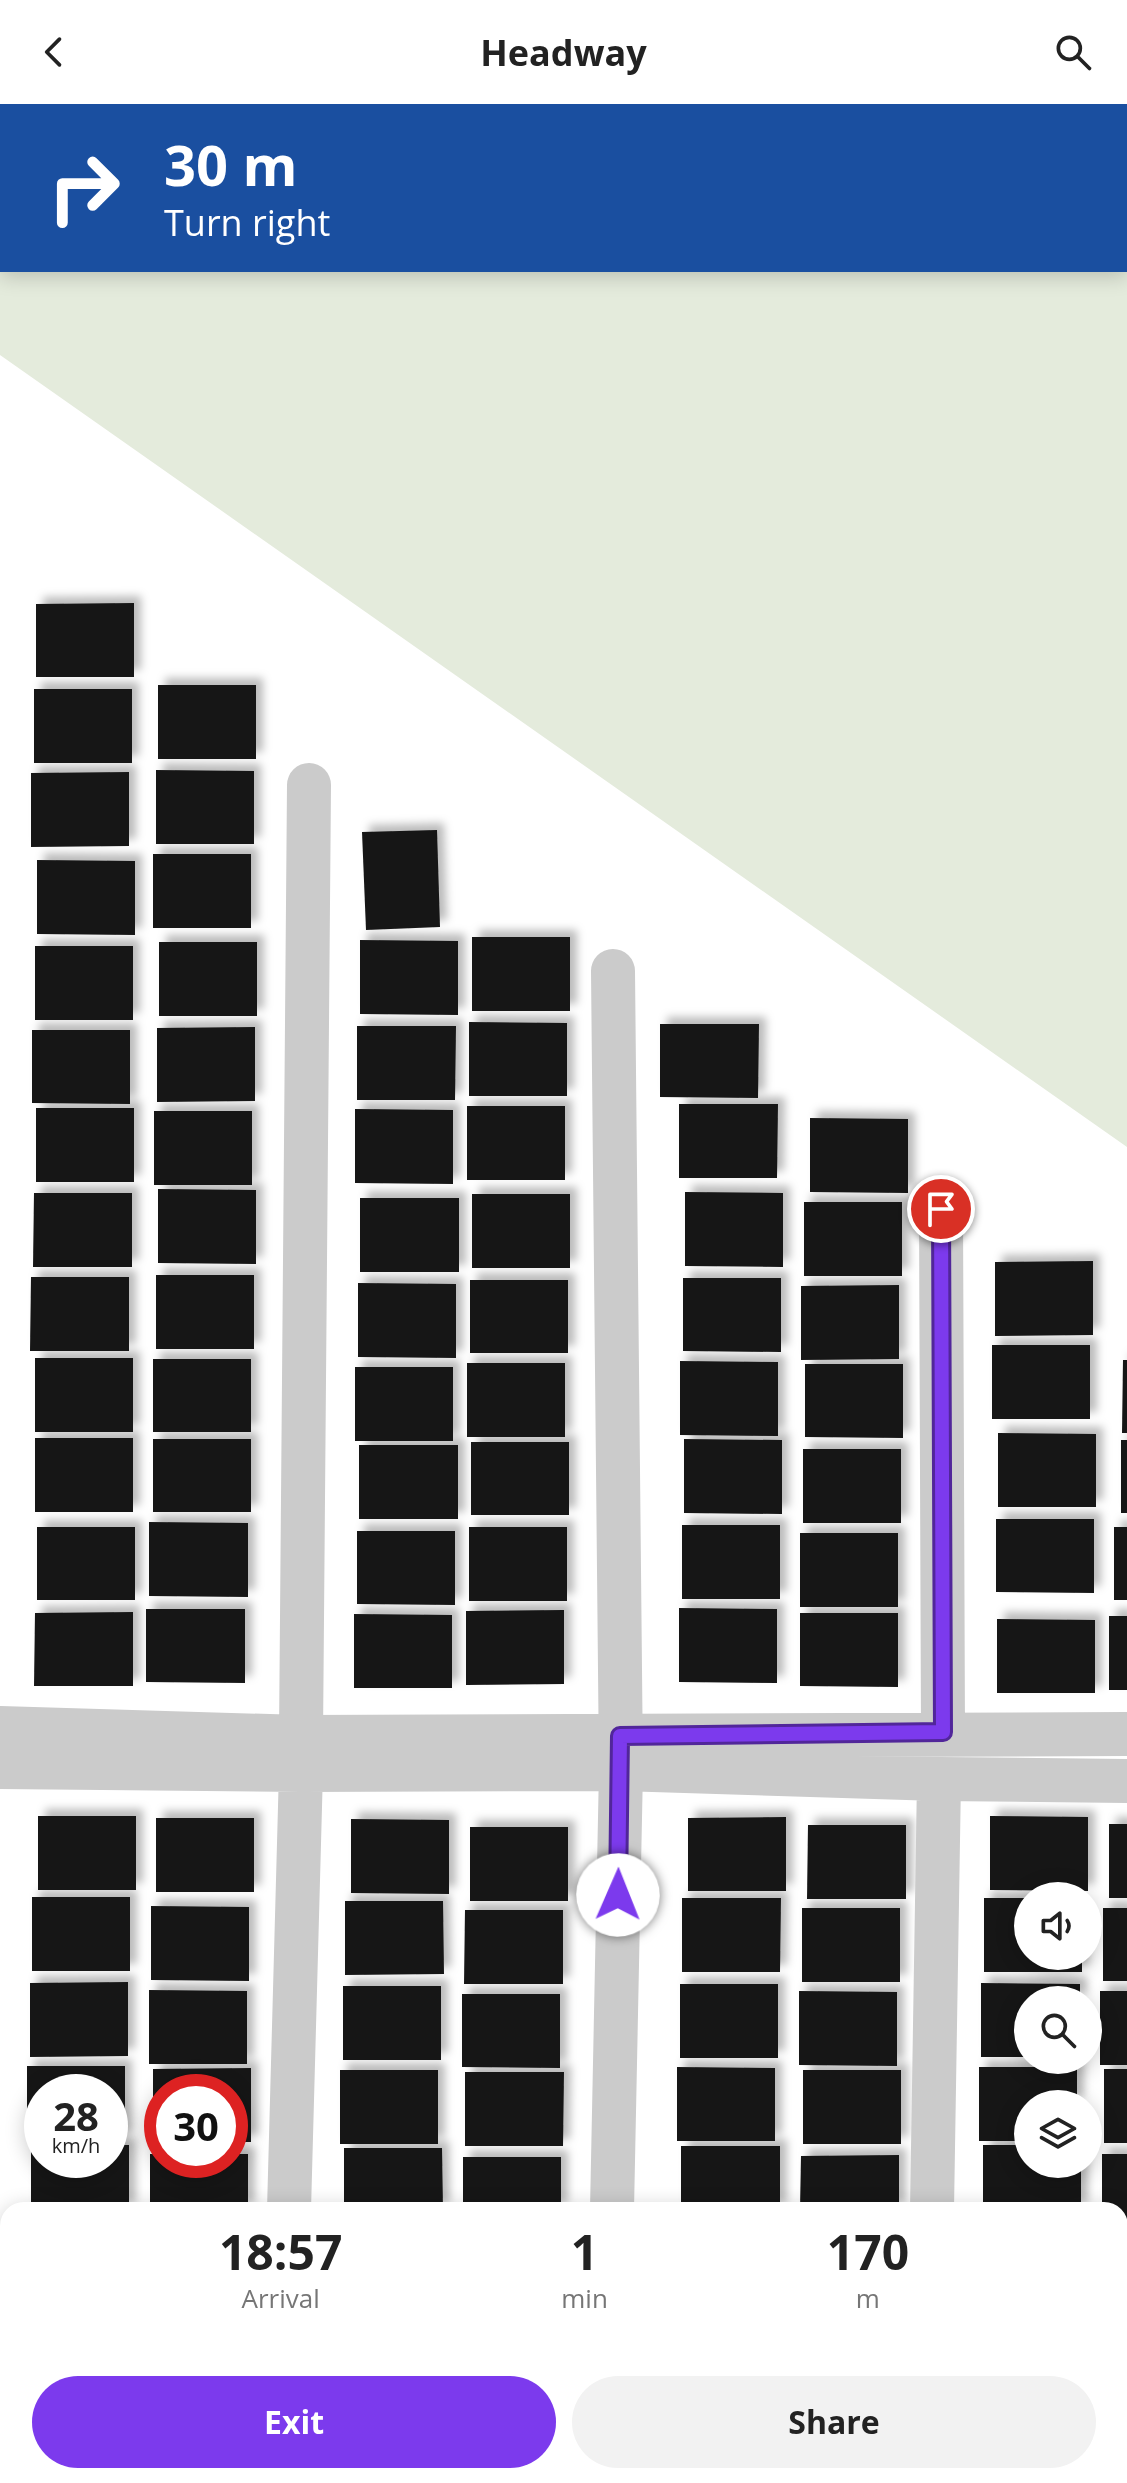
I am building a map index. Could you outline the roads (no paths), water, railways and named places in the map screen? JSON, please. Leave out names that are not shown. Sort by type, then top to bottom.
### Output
[{"type":"street","points":[[289,2202],[301,1754],[309,785]]},
{"type":"street","points":[[612,2202],[620,1753],[613,971]]},
{"type":"street","points":[[941,1209],[943,1732]]},
{"type":"street","points":[[0,1728],[301,1754]]},
{"type":"street","points":[[0,1767],[301,1754],[620,1753],[943,1732],[1127,1734]]},
{"type":"street","points":[[620,1753],[939,1779],[1127,1781]]},
{"type":"street","points":[[932,2202],[939,1779]]}]
